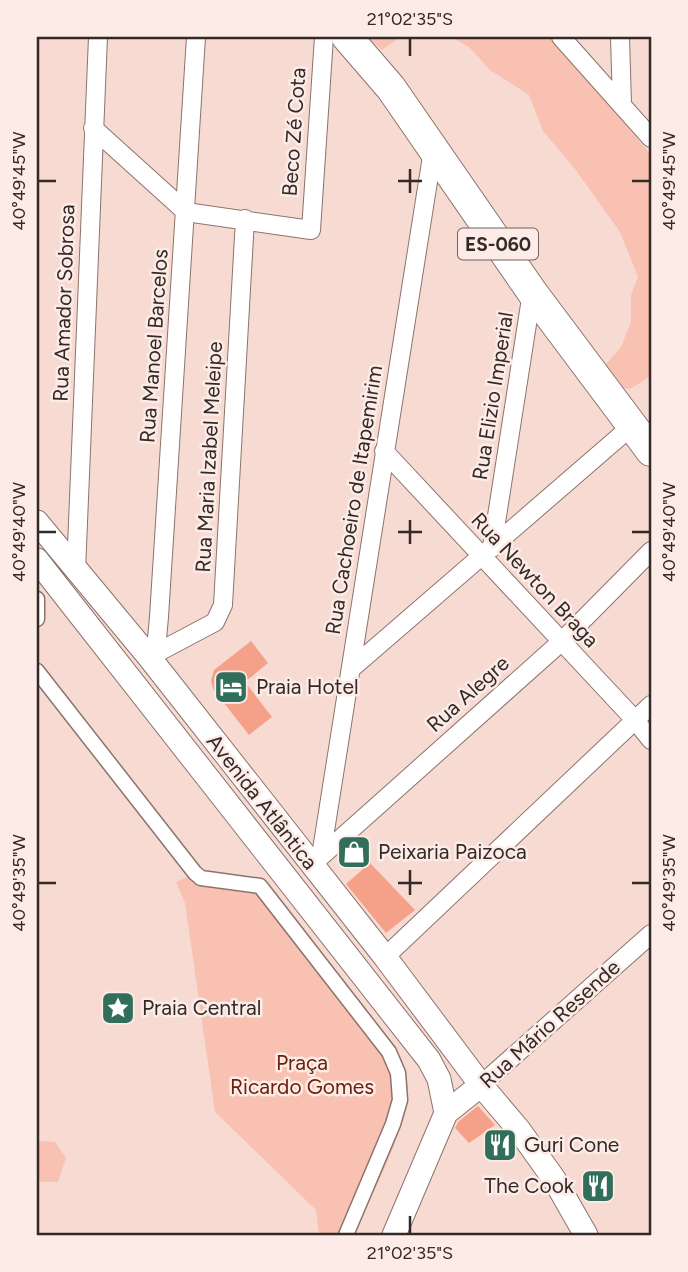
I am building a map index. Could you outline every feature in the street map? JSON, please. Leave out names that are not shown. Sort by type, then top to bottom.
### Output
[{"type":"main road","name":"ES-060","points":[[346,37],[391,88],[532,292],[651,451]]},
{"type":"street","name":"Rua Amador Sobrosa","points":[[76,571],[98,37]]},
{"type":"street","name":"Rua Manoel Barcelos","points":[[149,657],[157,639],[158,628],[196,37]]},
{"type":"street","name":"Beco Zé Cota","points":[[245,219],[311,230],[324,37]]},
{"type":"street","points":[[561,37],[651,138]]},
{"type":"street","points":[[620,37],[622,104]]},
{"type":"street","points":[[93,128],[186,212],[245,219]]},
{"type":"street","name":"Rua Cachoeiro de Itapemirim","points":[[317,861],[352,668],[433,150]]},
{"type":"street","name":"Rua Maria Izabel Meleipe","points":[[149,657],[215,622],[223,606],[245,219]]},
{"type":"street","name":"Rua Elizio Imperial","points":[[487,552],[532,292]]},
{"type":"street","points":[[352,668],[632,425]]},
{"type":"street","name":"Rua Newton Braga","points":[[384,451],[487,552],[561,642],[651,740]]},
{"type":"street","name":"Avenida Atlântica","points":[[37,522],[317,861],[481,1085],[519,1130],[554,1179],[586,1235]]},
{"type":"street","name":"Rua Alegre","points":[[317,861],[561,642],[651,551]]},
{"type":"street","name":"Avenida Atlântica","points":[[37,560],[429,1060],[439,1079],[446,1113]]},
{"type":"street","points":[[37,599],[37,619]]},
{"type":"street","points":[[37,671],[195,873],[201,878],[260,887],[390,1052],[396,1063],[400,1086],[397,1112],[346,1235]]},
{"type":"street","points":[[385,957],[651,705]]},
{"type":"street","name":"Rua Mário Resende","points":[[446,1113],[651,934]]},
{"type":"street","points":[[394,1235],[446,1113]]},
{"type":"green space","points":[[367,37],[400,37],[382,50]]},
{"type":"green space","points":[[451,37],[552,37],[651,155],[651,376],[630,389],[612,385],[605,365],[621,347],[631,322],[631,295],[638,277],[620,232],[575,169],[543,131],[529,95],[490,70],[469,47]]},
{"type":"green space","name":"Praça Ricardo Gomes","points":[[195,873],[263,881],[401,1058],[408,1090],[402,1123],[354,1235],[319,1235],[316,1210],[215,1112],[185,903],[176,882]]},
{"type":"green space","points":[[38,1141],[55,1142],[66,1158],[58,1182],[37,1182]]},
{"type":"building","name":"Praia Hotel","points":[[251,641],[268,663],[245,682],[272,717],[249,735],[213,689],[211,680],[214,670]]},
{"type":"building","points":[[370,863],[415,910],[386,933],[346,884]]},
{"type":"building","points":[[478,1106],[495,1125],[469,1143],[455,1128],[458,1122]]},
{"type":"place","name":"Praia Hotel","points":[[231,687]]},
{"type":"place","name":"Peixaria Paizoca","points":[[354,852]]},
{"type":"place","name":"Praia Central","points":[[118,1008]]},
{"type":"place","name":"Guri Cone","points":[[500,1145]]},
{"type":"place","name":"The Cook","points":[[598,1186]]}]
